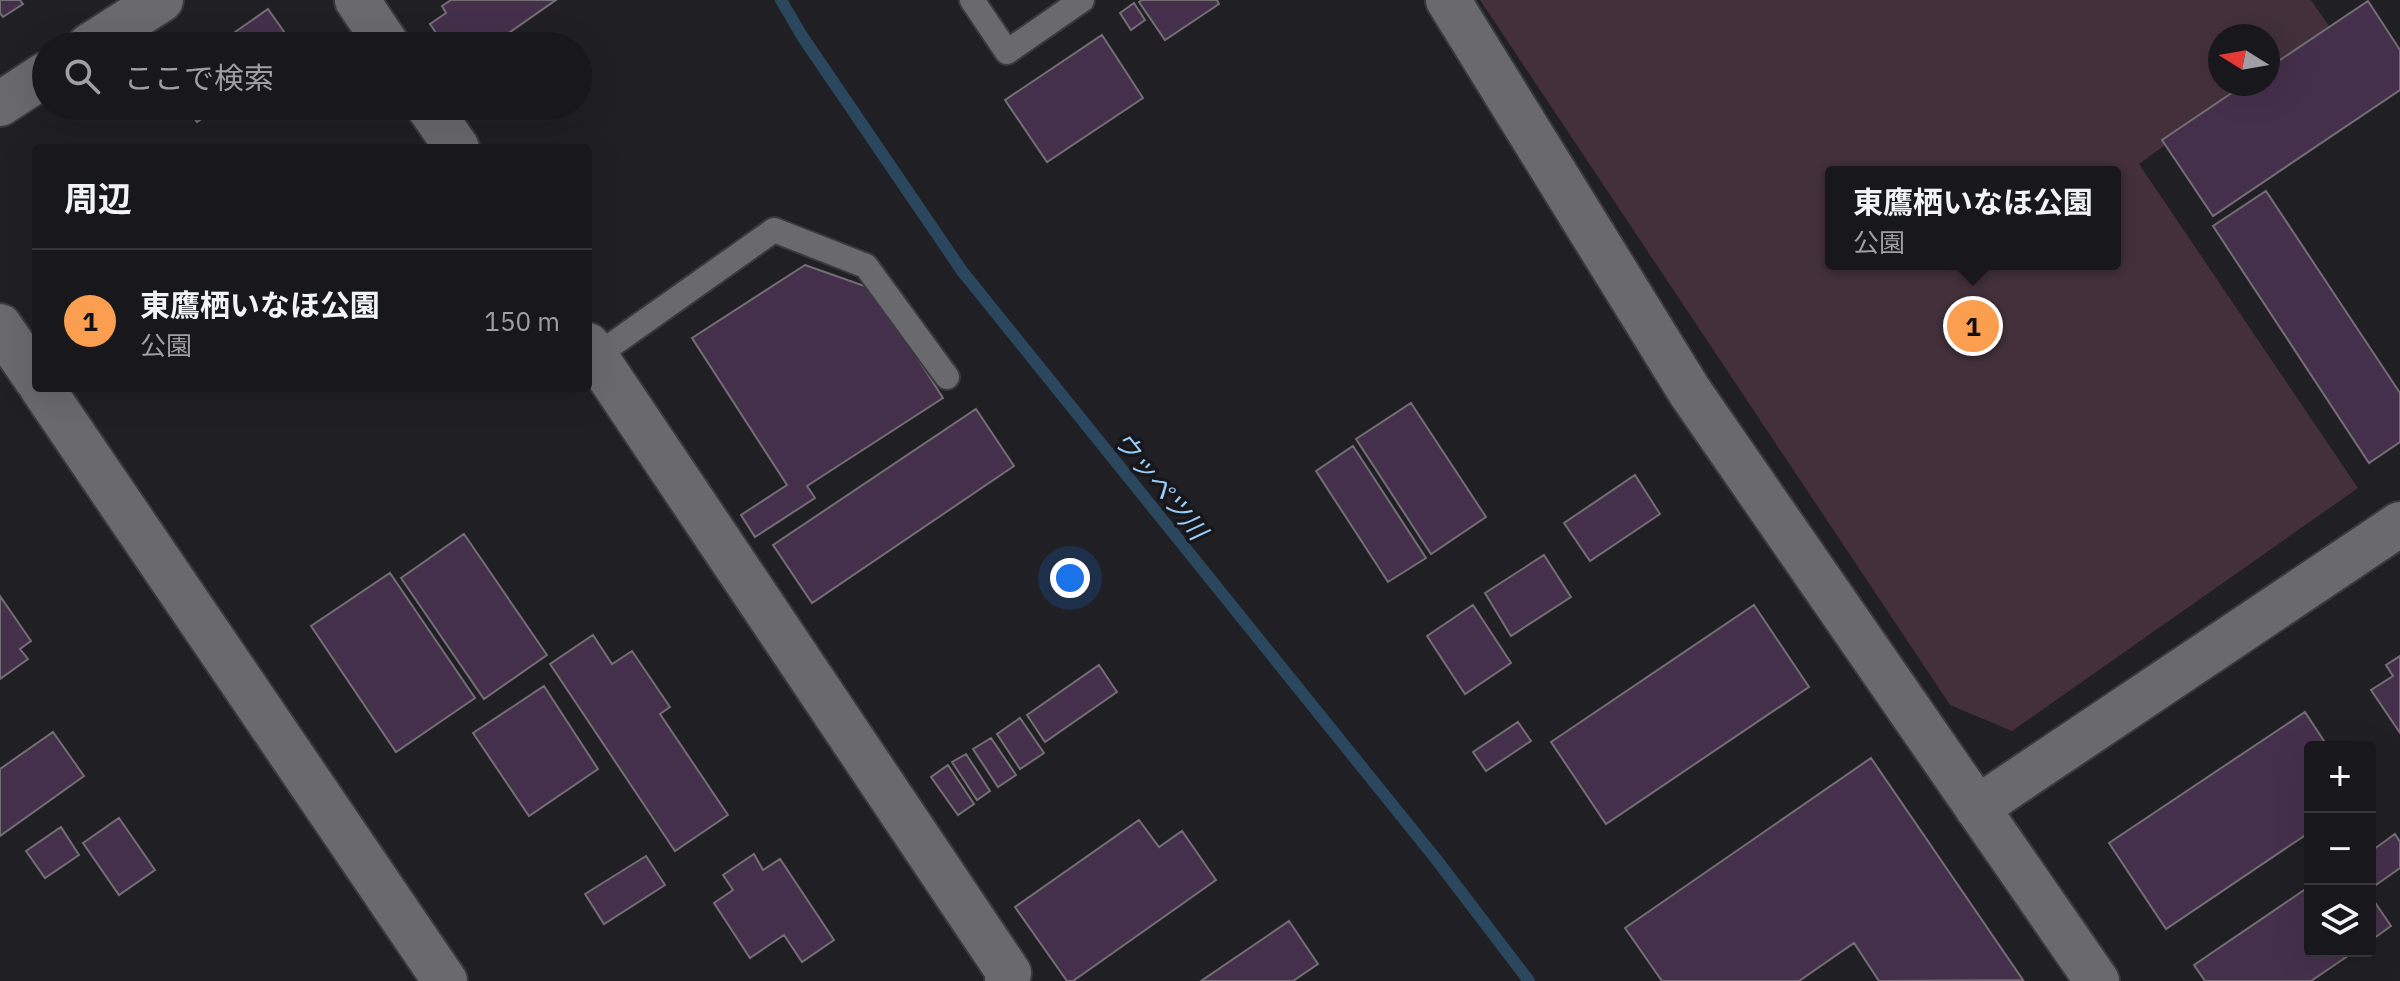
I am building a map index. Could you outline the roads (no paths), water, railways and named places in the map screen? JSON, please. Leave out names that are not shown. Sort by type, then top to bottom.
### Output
[{"type":"street","points":[[111,32],[161,0]]},
{"type":"street","points":[[357,0],[379,32]]},
{"type":"street","points":[[1448,0],[1690,392],[2097,981]]},
{"type":"street","points":[[0,104],[32,83]]},
{"type":"street","points":[[438,120],[454,144]]},
{"type":"street","points":[[0,326],[32,373]]},
{"type":"street","points":[[592,350],[1009,973],[1007,981]]},
{"type":"street","points":[[45,392],[445,981]]},
{"type":"street","points":[[1977,808],[2400,524]]},
{"type":"lane","points":[[972,0],[1007,52],[1082,0]]},
{"type":"lane","points":[[592,350],[774,230],[866,266],[947,377]]},
{"type":"waterway","name":"ウッペツ川","points":[[781,0],[802,36],[962,271],[1436,859],[1529,981]]},
{"type":"place","name":"東鷹栖いなほ公園","points":[[1973,326]]}]
